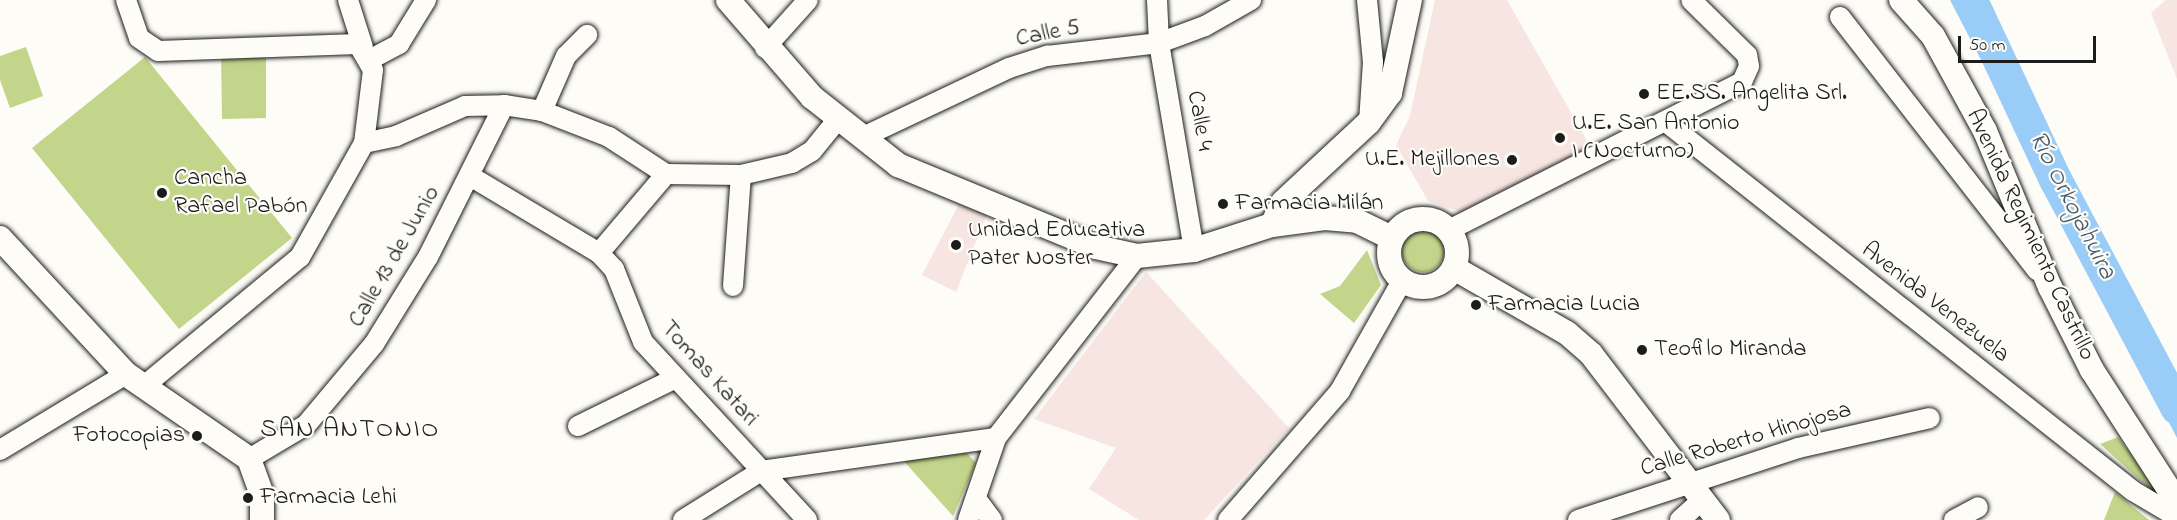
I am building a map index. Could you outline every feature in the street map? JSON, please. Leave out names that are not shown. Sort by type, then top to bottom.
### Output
[{"type":"main road","points":[[728,0],[765,48],[838,119],[861,138],[922,178],[1096,247],[1137,256],[1194,250],[1272,225],[1325,218],[1357,221],[1392,238]]},
{"type":"main road","points":[[1272,225],[1283,202],[1369,122],[1390,93],[1410,0]]},
{"type":"main road","name":"Avenida Regimiento Castrillo","points":[[1900,0],[1933,36],[1984,131],[2050,287],[2092,370],[2177,502]]},
{"type":"main road","points":[[1425,219],[1449,230],[1456,248],[1454,268],[1425,287],[1402,281],[1389,261],[1392,238],[1412,221],[1425,219]]},
{"type":"main road","points":[[0,238],[135,380],[249,459],[262,494],[262,520]]},
{"type":"main road","points":[[1454,268],[1567,333],[1591,354],[1718,520]]},
{"type":"street","points":[[126,0],[139,38],[158,51],[367,53],[399,44],[426,0]]},
{"type":"street","points":[[0,450],[135,380],[300,256],[364,143],[367,53],[348,0]]},
{"type":"street","points":[[765,48],[808,0]]},
{"type":"street","name":"Calle 4","points":[[1157,0],[1159,43],[1194,250]]},
{"type":"street","name":"Calle 5","points":[[861,138],[1009,68],[1047,56],[1159,43],[1205,26],[1251,0]]},
{"type":"street","points":[[1367,0],[1373,62],[1369,122]]},
{"type":"street","points":[[1449,230],[1742,82],[1749,66],[1739,44],[1691,0]]},
{"type":"street","points":[[1840,17],[2050,287]]},
{"type":"street","points":[[542,111],[566,56],[587,35]]},
{"type":"street","points":[[364,143],[396,136],[465,106],[504,105],[542,111],[609,137],[666,174],[741,175],[792,163],[812,151],[838,119]]},
{"type":"street","name":"Calle 13 de Junio","points":[[249,459],[306,425],[374,344],[470,176],[504,105]]},
{"type":"street","name":"Avenida Venezuela","points":[[1666,122],[2133,491],[2177,517]]},
{"type":"street","points":[[599,253],[666,174]]},
{"type":"street","points":[[733,286],[741,175]]},
{"type":"street","name":"Tomas Katari","points":[[470,176],[599,253],[614,269],[643,342],[807,520]]},
{"type":"street","points":[[968,520],[977,500],[996,438],[1137,256]]},
{"type":"street","points":[[1228,520],[1340,391],[1402,281]]},
{"type":"street","points":[[578,426],[676,378]]},
{"type":"street","name":"Calle Roberto Hinojosa","points":[[1578,520],[1695,491],[1798,448],[1930,418]]},
{"type":"street","points":[[683,520],[761,471],[996,438]]},
{"type":"street","points":[[1680,520],[1695,491]]},
{"type":"street","points":[[977,500],[992,520]]},
{"type":"street","points":[[1954,520],[1978,507]]},
{"type":"shaded area","points":[[1435,0],[1507,0],[1590,146],[1465,213],[1428,201],[1396,145],[1410,116]]},
{"type":"shaded area","points":[[2166,0],[2177,0],[2177,79],[2151,13]]},
{"type":"shaded area","name":"Unidad Educativa Pater Noster","points":[[959,204],[987,214],[956,292],[922,275]]},
{"type":"shaded area","points":[[1146,272],[1289,428],[1204,520],[1139,520],[1089,489],[1116,448],[1034,419]]},
{"type":"green space","points":[[26,47],[43,96],[10,108],[0,80],[0,56]]},
{"type":"green space","points":[[266,51],[266,118],[222,119],[221,52]]},
{"type":"green space","name":"Cancha Rafael Pabón","points":[[145,57],[292,238],[179,329],[32,148]]},
{"type":"green space","points":[[1423,230],[1438,236],[1444,251],[1438,266],[1423,272],[1408,266],[1402,251],[1408,236]]},
{"type":"green space","points":[[1367,250],[1381,285],[1354,323],[1320,294],[1340,286]]},
{"type":"green space","points":[[2118,437],[2169,506],[2100,444]]},
{"type":"green space","points":[[964,450],[976,463],[953,516],[902,459]]},
{"type":"green space","points":[[2115,492],[2149,520],[2104,520]]},
{"type":"water","points":[[1950,0],[1971,0],[2046,161],[2177,408],[2177,438]]},
{"type":"waterway","name":"Río Orkojahuira","points":[[1971,0],[2055,179],[2177,408]]},
{"type":"place","name":"EE.SS. Angelita Srl.","points":[[1644,94]]},
{"type":"place","name":"U.E. San Antonio I (Nocturno)","points":[[1560,138]]},
{"type":"place","name":"U.E. Mejillones","points":[[1512,160]]},
{"type":"place","name":"Cancha Rafael Pabón","points":[[162,193]]},
{"type":"place","name":"Farmacia Milán","points":[[1223,204]]},
{"type":"place","name":"Unidad Educativa Pater Noster","points":[[956,245]]},
{"type":"place","name":"Farmacia Lucia","points":[[1476,305]]},
{"type":"place","name":"Teofilo Miranda","points":[[1642,350]]},
{"type":"place","name":"Fotocopias","points":[[197,436]]},
{"type":"place","name":"Farmacia Lehi","points":[[248,498]]},
{"type":"district","name":"SAN ANTONIO","points":[[350,431]]}]
